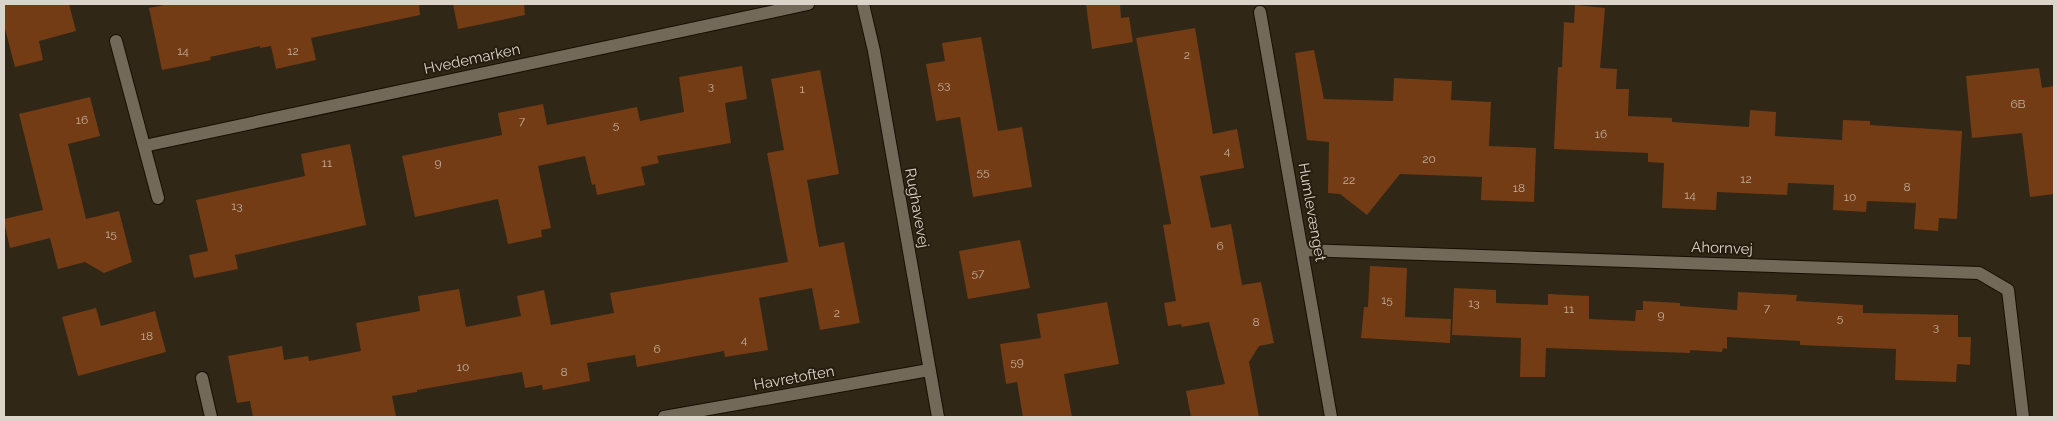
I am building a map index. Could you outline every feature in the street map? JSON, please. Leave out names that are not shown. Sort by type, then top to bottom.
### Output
[{"type":"street","name":"Hvedemarken","points":[[144,146],[808,4]]},
{"type":"street","name":"Rughavevej","points":[[863,4],[874,51],[938,417]]},
{"type":"street","name":"Humlevænget","points":[[1260,12],[1331,417]]},
{"type":"street","points":[[116,41],[158,198]]},
{"type":"street","name":"Ahornvej","points":[[1302,250],[1979,273],[2008,290],[2023,417]]},
{"type":"street","name":"Havretoften","points":[[664,417],[929,370]]},
{"type":"street","points":[[202,378],[211,417]]},
{"type":"building","points":[[4,4],[69,4],[76,31],[39,41],[43,60],[15,67],[4,25]]},
{"type":"building","points":[[169,4],[419,4],[420,15],[311,38],[316,60],[276,69],[271,46],[260,48],[260,46],[210,57],[211,60],[162,70],[149,8]]},
{"type":"building","points":[[453,4],[524,4],[525,15],[458,29]]},
{"type":"building","points":[[1086,4],[1120,4],[1121,18],[1129,17],[1133,42],[1092,49]]},
{"type":"building","points":[[1575,5],[1605,8],[1600,68],[1617,69],[1616,89],[1629,89],[1628,116],[1672,118],[1672,122],[1749,127],[1750,110],[1776,112],[1775,136],[1842,140],[1843,120],[1870,121],[1870,125],[1962,131],[1957,219],[1939,218],[1938,231],[1914,229],[1916,203],[1867,201],[1866,212],[1833,210],[1834,185],[1788,183],[1787,195],[1717,192],[1716,210],[1662,208],[1664,163],[1648,162],[1648,153],[1554,149],[1558,67],[1562,67],[1564,22],[1574,23]]},
{"type":"building","points":[[1195,28],[1213,134],[1237,129],[1244,168],[1200,176],[1211,228],[1231,224],[1242,285],[1261,282],[1274,343],[1259,346],[1249,362],[1259,417],[1191,417],[1186,391],[1225,384],[1209,322],[1182,327],[1181,324],[1168,326],[1164,303],[1176,301],[1163,225],[1171,224],[1136,38]]},
{"type":"building","points":[[981,37],[998,131],[1022,127],[1032,187],[973,197],[960,117],[936,121],[926,64],[945,61],[942,43]]},
{"type":"building","points":[[1314,50],[1324,99],[1393,101],[1394,78],[1452,81],[1451,100],[1491,102],[1489,146],[1536,148],[1534,202],[1481,200],[1482,177],[1400,174],[1367,215],[1340,194],[1328,193],[1329,142],[1307,140],[1295,53]]},
{"type":"building","points":[[742,66],[747,99],[725,103],[731,143],[657,156],[659,163],[641,167],[645,185],[597,195],[595,184],[592,185],[585,156],[538,166],[551,228],[541,230],[542,237],[508,244],[498,199],[415,217],[402,156],[502,135],[498,113],[543,104],[547,125],[637,107],[640,121],[684,112],[679,77]]},
{"type":"building","points":[[2039,68],[2042,88],[2054,86],[2054,194],[2030,197],[2022,133],[1972,138],[1966,76]]},
{"type":"building","points":[[820,70],[839,174],[807,180],[819,247],[844,242],[860,323],[820,330],[812,288],[759,298],[768,350],[725,357],[724,351],[637,367],[635,355],[587,363],[590,381],[543,390],[542,385],[525,388],[522,372],[417,390],[417,392],[392,396],[396,417],[253,417],[250,401],[237,403],[228,356],[282,346],[284,360],[308,356],[309,361],[361,351],[356,323],[420,311],[418,296],[459,289],[466,327],[521,316],[517,296],[544,290],[551,325],[614,313],[610,293],[788,262],[767,153],[784,150],[771,79]]},
{"type":"building","points":[[90,97],[100,136],[68,144],[86,219],[119,211],[132,262],[104,273],[85,262],[58,269],[50,238],[10,248],[4,222],[4,219],[43,210],[19,114]]},
{"type":"building","points":[[350,144],[366,225],[235,255],[238,269],[194,278],[189,255],[208,251],[196,200],[305,176],[301,154]]},
{"type":"building","points":[[1020,240],[1030,288],[968,299],[959,251]]},
{"type":"building","points":[[1370,266],[1407,268],[1405,317],[1451,319],[1450,343],[1361,338],[1364,307],[1368,307]]},
{"type":"building","points":[[1454,288],[1496,290],[1496,303],[1548,305],[1548,294],[1589,296],[1589,319],[1635,321],[1636,310],[1643,310],[1643,301],[1680,303],[1680,306],[1737,310],[1738,292],[1797,295],[1796,301],[1863,305],[1863,313],[1958,315],[1958,337],[1971,337],[1970,365],[1957,364],[1956,382],[1895,380],[1896,349],[1800,345],[1800,341],[1727,337],[1727,349],[1723,348],[1722,352],[1690,350],[1690,353],[1546,348],[1545,377],[1520,377],[1521,338],[1452,335]]},
{"type":"building","points":[[1107,302],[1119,364],[1064,374],[1072,417],[1023,417],[1017,382],[1006,384],[1000,344],[1041,338],[1037,314]]},
{"type":"building","points":[[96,308],[101,326],[155,311],[166,352],[78,376],[62,317]]}]
